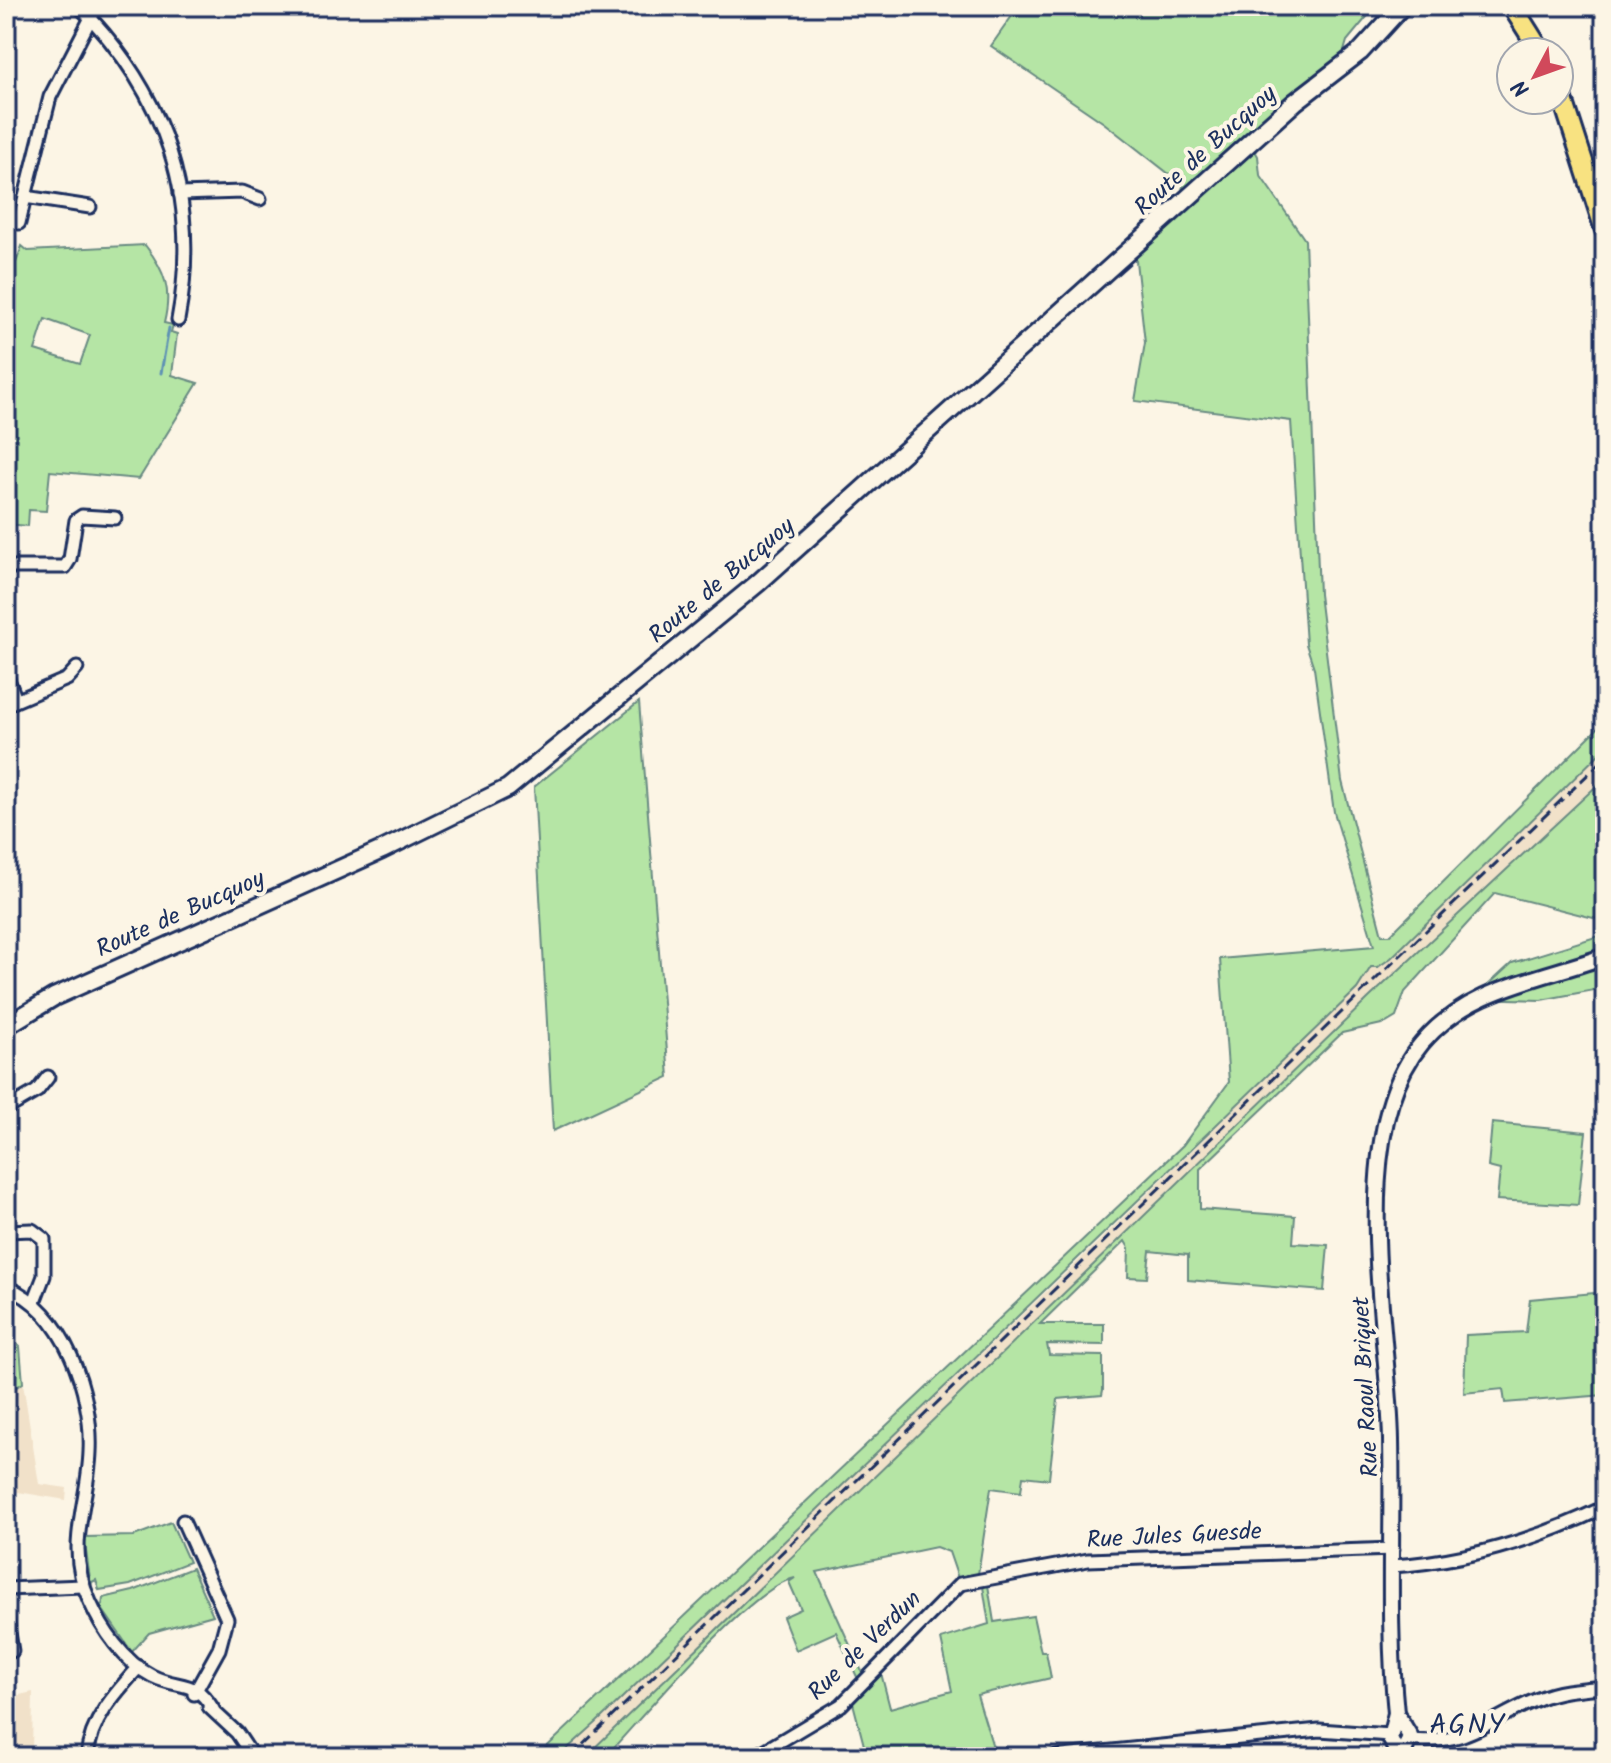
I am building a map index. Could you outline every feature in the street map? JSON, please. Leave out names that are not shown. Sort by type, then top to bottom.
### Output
[{"type":"main road","points":[[1340,65],[1389,6]]},
{"type":"main road","points":[[1340,65],[1376,37],[1402,6]]},
{"type":"main road","points":[[1513,11],[1530,36]]},
{"type":"main road","name":"Route de Bucquoy","points":[[6,1026],[48,1000],[382,850],[508,788],[758,583],[1340,65]]},
{"type":"main road","points":[[1568,116],[1605,230]]},
{"type":"street","points":[[79,6],[93,11],[154,108],[172,149],[180,194],[185,271],[178,320]]},
{"type":"street","points":[[19,223],[50,97],[93,11]]},
{"type":"street","points":[[180,194],[242,192],[260,199]]},
{"type":"street","points":[[25,197],[90,207]]},
{"type":"street","points":[[6,567],[65,567],[70,559],[76,520],[82,516],[115,518]]},
{"type":"street","points":[[6,674],[11,702],[67,679],[77,668]]},
{"type":"street","name":"Rue Raoul Briquet","points":[[1400,1742],[1396,1713],[1388,1367],[1377,1223],[1381,1151],[1394,1090],[1420,1044],[1445,1018],[1480,997],[1605,956]]},
{"type":"street","points":[[6,1109],[37,1091],[48,1077]]},
{"type":"street","points":[[6,1231],[32,1230],[44,1239],[44,1276],[34,1302]]},
{"type":"street","points":[[6,1287],[34,1302],[66,1347],[87,1410],[90,1452],[77,1548],[83,1586],[101,1623],[139,1667],[196,1691],[237,1733],[253,1757]]},
{"type":"street","points":[[1393,1566],[1467,1558],[1563,1526],[1605,1507]]},
{"type":"street","points":[[183,1521],[227,1619],[226,1631],[196,1691]]},
{"type":"street","name":"Rue Jules Guesde","points":[[960,1584],[1088,1560],[1393,1549]]},
{"type":"street","name":"Rue de Verdun","points":[[754,1757],[841,1705],[960,1584]]},
{"type":"street","points":[[6,1589],[83,1586]]},
{"type":"street","points":[[6,1614],[12,1651]]},
{"type":"street","points":[[87,1757],[90,1740],[109,1701],[139,1667]]},
{"type":"street","points":[[1053,1757],[1319,1730],[1400,1742],[1456,1739],[1479,1731],[1538,1699],[1605,1687]]},
{"type":"shaded area","points":[[1605,748],[1605,778],[1370,997],[585,1757],[558,1757],[1094,1246],[1357,989],[1371,967],[1378,967],[1391,958]]},
{"type":"shaded area","points":[[23,1383],[39,1484],[67,1488],[66,1500],[6,1490],[6,1393]]},
{"type":"shaded area","points":[[33,1692],[32,1757],[6,1757],[6,1698]]},
{"type":"green space","points":[[1019,6],[1376,6],[1347,41],[1340,65],[1250,142],[1258,156],[1260,175],[1305,240],[1319,594],[1342,781],[1382,935],[1390,935],[1605,721],[1605,748],[1391,958],[1378,967],[1371,967],[1357,989],[597,1722],[558,1757],[536,1757],[1183,1145],[1229,1082],[1220,959],[1374,946],[1334,812],[1314,668],[1306,644],[1291,421],[1135,401],[1145,343],[1136,261],[1128,251],[1180,204],[1183,185],[1104,123],[991,46]]},
{"type":"green space","points":[[145,245],[158,264],[165,282],[167,301],[164,323],[173,325],[171,332],[177,334],[172,375],[198,383],[139,479],[50,471],[46,511],[29,510],[28,526],[6,524],[6,290],[12,246],[17,260],[22,246],[28,251]],"holes":[[[45,319],[90,335],[80,364],[35,350]]]},
{"type":"green space","points":[[639,702],[669,1077],[553,1131],[534,787]]},
{"type":"green space","points":[[1605,778],[1605,921],[1495,893],[1405,992],[1396,1017],[1386,1023],[1342,1033],[1200,1169],[1200,1209],[1295,1216],[1293,1243],[1328,1245],[1324,1291],[1188,1280],[1188,1255],[1150,1251],[1147,1278],[1128,1277],[1129,1248],[1125,1241],[1040,1324],[1104,1324],[1104,1345],[1047,1344],[1049,1355],[1103,1356],[1102,1395],[1058,1399],[1049,1479],[1023,1476],[1021,1492],[991,1488],[977,1581],[960,1584],[949,1552],[936,1547],[817,1572],[863,1674],[858,1679],[836,1632],[796,1650],[783,1617],[801,1609],[789,1582],[795,1578],[776,1586],[752,1604],[697,1656],[605,1757],[585,1757],[1370,997]]},
{"type":"green space","points":[[1605,934],[1605,988],[1541,1000],[1474,998],[1512,963]]},
{"type":"green space","points":[[1492,1123],[1586,1132],[1578,1205],[1497,1200],[1500,1170],[1488,1167]]},
{"type":"green space","points":[[1594,1293],[1605,1364],[1605,1395],[1505,1403],[1503,1389],[1464,1393],[1466,1335],[1526,1332],[1530,1299]]},
{"type":"green space","points":[[14,1341],[20,1347],[23,1383],[6,1393],[6,1343]]},
{"type":"green space","points":[[171,1522],[189,1562],[130,1585],[99,1590],[96,1580],[91,1587],[84,1537],[134,1536]]},
{"type":"green space","points":[[192,1568],[213,1615],[149,1633],[132,1652],[98,1603],[102,1606],[103,1598],[133,1591]]},
{"type":"green space","points":[[987,1579],[994,1622],[1033,1616],[1041,1652],[1046,1652],[1051,1678],[977,1695],[996,1757],[867,1757],[853,1703],[881,1673],[890,1708],[952,1691],[941,1639],[989,1624],[982,1580]]},
{"type":"waterway","points":[[161,373],[169,328]]},
{"type":"railway","points":[[570,1757],[1605,758]]},
{"type":"district","name":"AGNY","points":[[1468,1723]]}]
